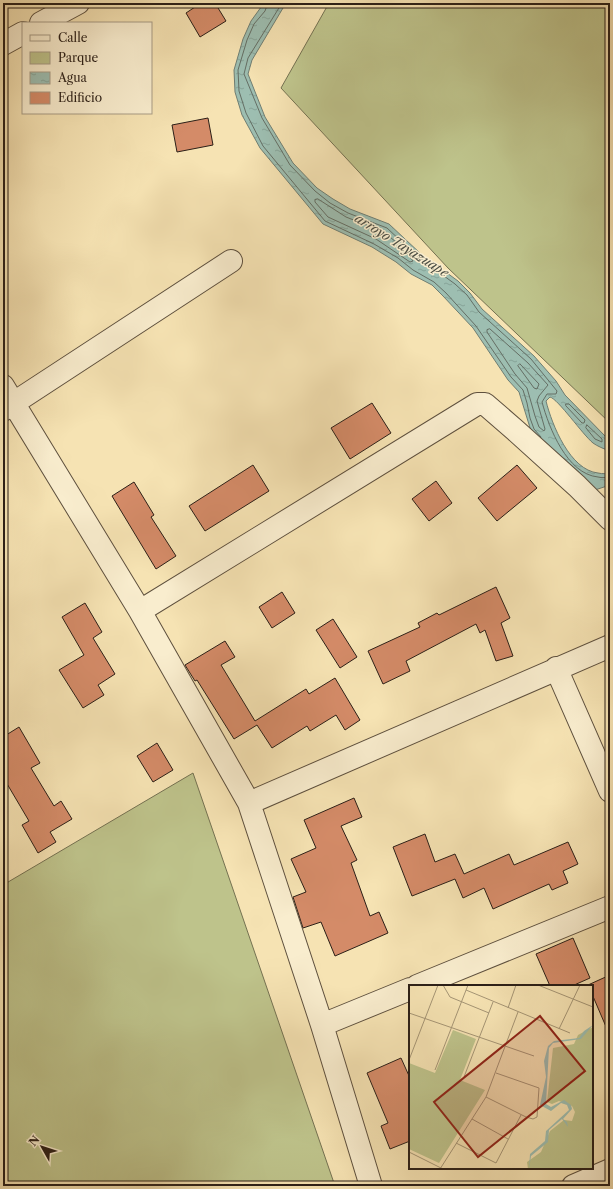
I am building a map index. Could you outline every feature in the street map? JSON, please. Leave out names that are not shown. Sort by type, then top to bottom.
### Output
[{"type":"street","points":[[43,22],[78,3]]},
{"type":"street","points":[[3,44],[22,34]]},
{"type":"street","points":[[231,261],[6,400],[140,612],[249,803],[322,1025],[371,1186]]},
{"type":"street","points":[[140,612],[477,404],[485,404],[577,486],[610,519]]},
{"type":"street","points":[[249,803],[556,668],[610,646]]},
{"type":"street","points":[[556,668],[610,791]]},
{"type":"street","points":[[419,985],[610,907]]},
{"type":"street","points":[[322,1025],[409,989]]},
{"type":"street","points":[[573,1186],[610,1170]]},
{"type":"green space","points":[[329,3],[610,3],[610,423],[448,268],[281,88]]},
{"type":"green space","points":[[193,773],[335,1186],[3,1186],[3,885]]},
{"type":"water","name":"arroyo Tayazuape","points":[[264,3],[286,3],[252,60],[248,74],[265,117],[293,163],[317,188],[333,199],[350,209],[389,224],[421,254],[458,281],[470,293],[482,309],[534,356],[556,381],[565,395],[606,437],[610,439],[610,451],[596,445],[554,399],[550,397],[546,401],[558,434],[571,455],[579,464],[588,470],[601,474],[610,472],[610,485],[595,490],[531,431],[519,392],[508,380],[473,328],[432,285],[411,274],[396,262],[372,247],[323,224],[260,148],[242,115],[235,92],[234,70],[243,39],[251,21]]},
{"type":"building","points":[[201,3],[215,3],[226,21],[200,37],[186,13]]},
{"type":"building","points":[[208,118],[213,145],[177,152],[172,125]]},
{"type":"building","points":[[372,403],[391,433],[350,459],[331,428]]},
{"type":"building","points":[[253,465],[269,491],[205,531],[189,506]]},
{"type":"building","points":[[517,465],[537,488],[497,521],[478,498]]},
{"type":"building","points":[[436,481],[452,503],[429,521],[412,499]]},
{"type":"building","points":[[134,482],[154,515],[151,517],[176,556],[156,569],[112,496]]},
{"type":"building","points":[[496,587],[510,618],[501,623],[513,656],[496,661],[485,630],[480,633],[476,624],[406,661],[410,671],[383,684],[368,651],[420,627],[418,623],[437,613],[439,615]]},
{"type":"building","points":[[282,592],[295,613],[272,628],[259,607]]},
{"type":"building","points":[[85,603],[102,632],[93,638],[115,674],[98,685],[104,695],[83,708],[59,670],[84,655],[62,617]]},
{"type":"building","points":[[333,619],[357,657],[340,668],[316,630]]},
{"type":"building","points":[[225,641],[235,657],[221,665],[255,721],[306,689],[309,694],[335,678],[360,720],[345,730],[336,715],[310,731],[307,726],[272,748],[257,725],[234,739],[197,680],[195,681],[185,665]]},
{"type":"building","points":[[19,727],[40,763],[31,768],[54,806],[61,801],[72,819],[50,832],[56,842],[38,853],[22,825],[29,821],[3,777],[3,737]]},
{"type":"building","points":[[157,743],[173,770],[153,782],[137,756]]},
{"type":"building","points":[[354,798],[362,817],[341,826],[357,860],[351,863],[370,916],[379,912],[388,933],[335,956],[321,922],[303,928],[293,897],[306,892],[291,859],[316,848],[304,820]]},
{"type":"building","points":[[425,834],[435,862],[455,854],[464,874],[509,854],[514,865],[568,842],[578,864],[563,871],[568,883],[552,890],[549,884],[493,909],[484,888],[463,898],[455,879],[412,896],[393,847]]},
{"type":"building","points":[[573,938],[590,978],[574,985],[550,985],[536,954]]},
{"type":"building","points":[[610,975],[610,1036],[593,996],[593,985],[588,985]]},
{"type":"building","points":[[401,1058],[409,1076],[409,1141],[390,1149],[381,1126],[388,1123],[367,1073]]}]
